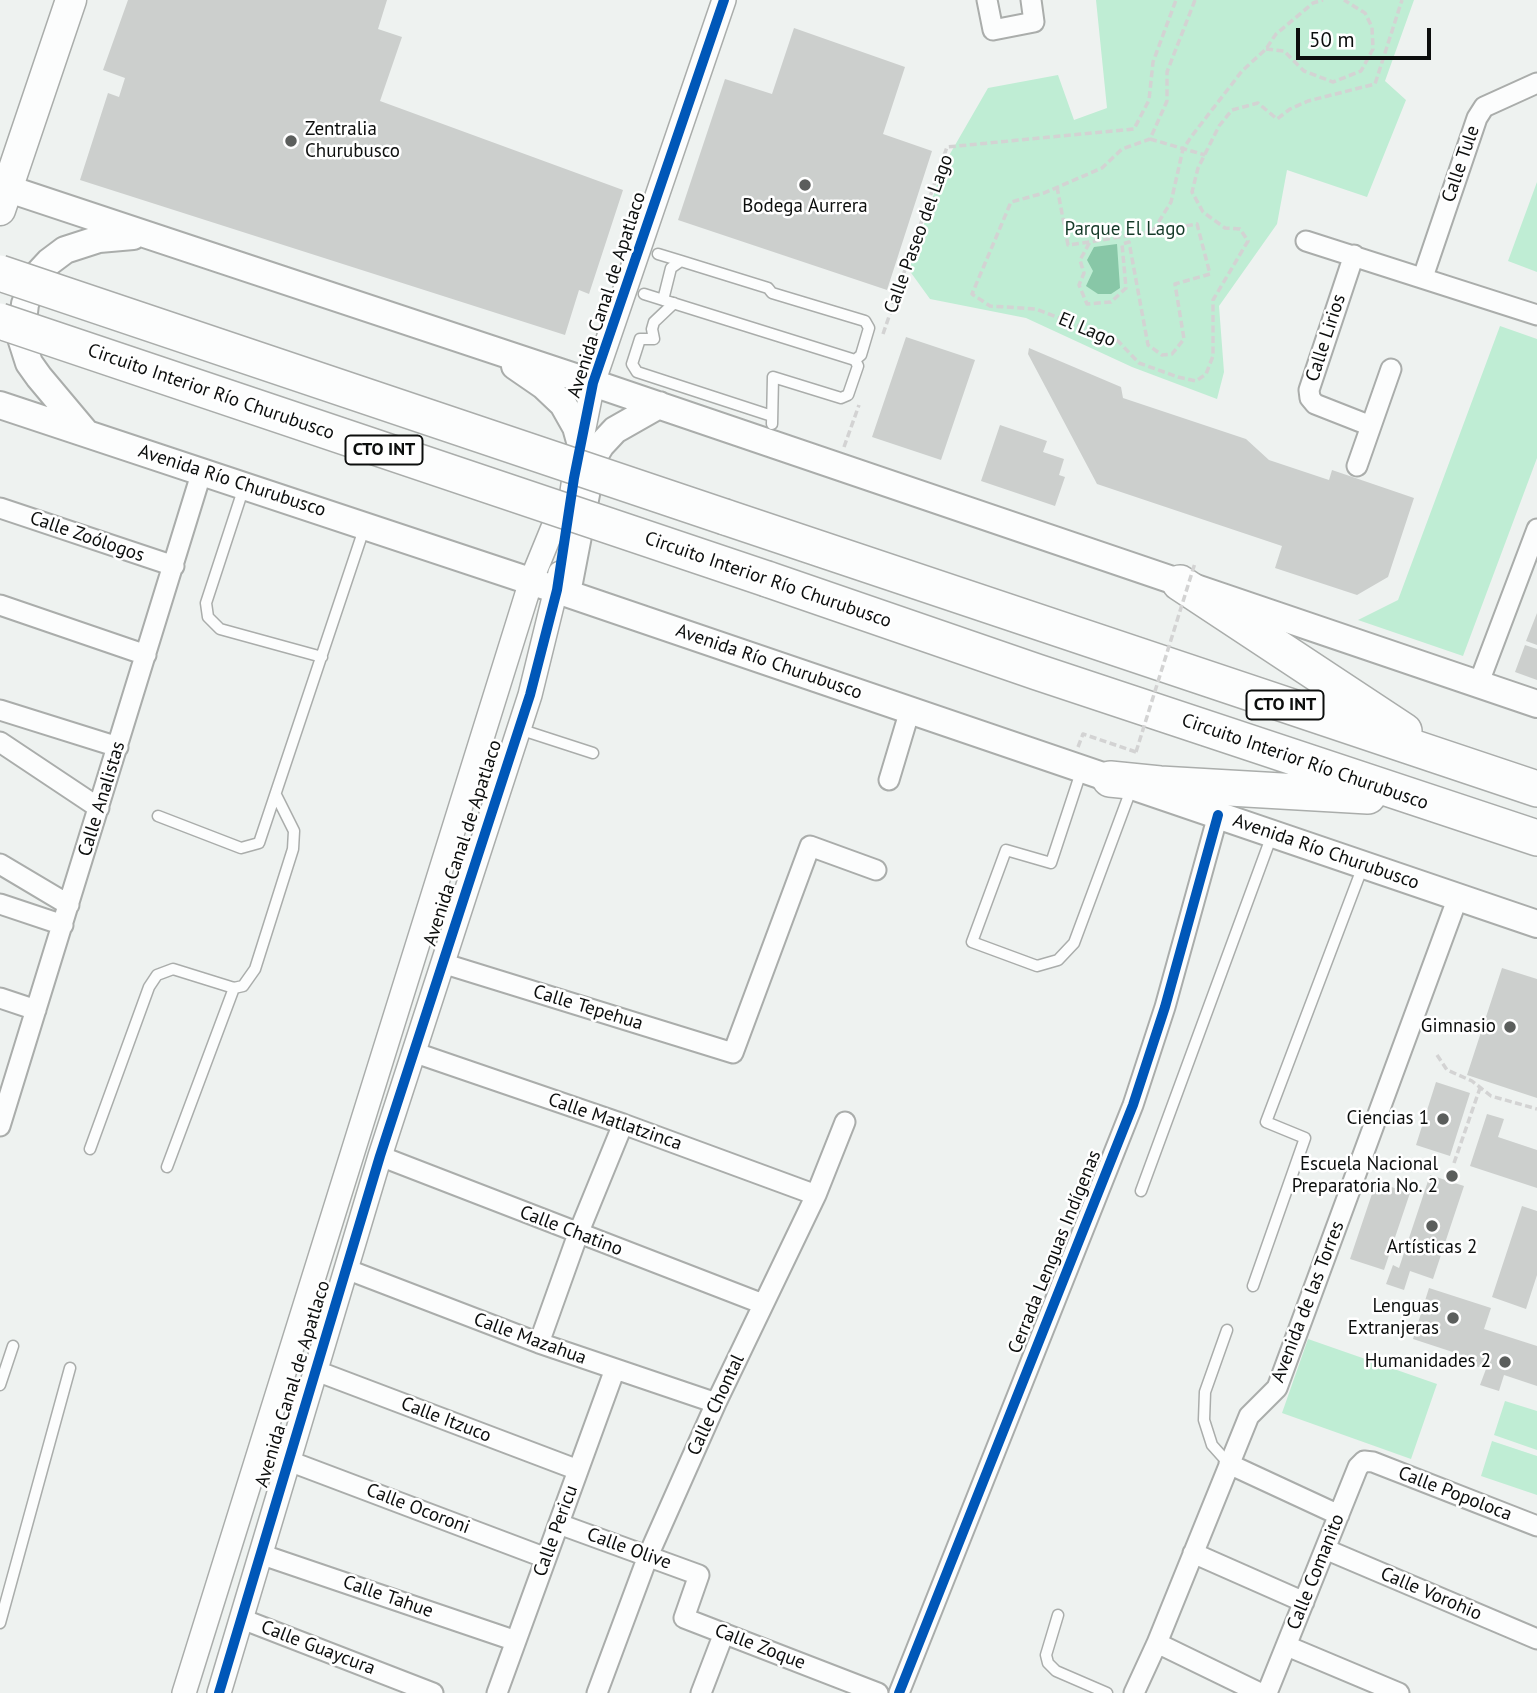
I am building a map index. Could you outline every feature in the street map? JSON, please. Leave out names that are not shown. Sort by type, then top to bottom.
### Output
[{"type":"highway","name":"CTO INT","points":[[0,273],[1537,789]]},
{"type":"highway","name":"Circuito Interior Río Churubusco","points":[[0,321],[1537,838]]},
{"type":"highway","points":[[1187,573],[1442,757]]},
{"type":"highway","points":[[1099,775],[1160,784],[1363,796],[1430,804]]},
{"type":"main road","points":[[71,0],[3,195],[149,236],[838,466],[1187,573],[1478,685],[1537,705]]},
{"type":"main road","points":[[86,433],[39,377],[25,355],[21,327],[28,293],[41,269],[65,250],[99,239],[149,236]]},
{"type":"main road","points":[[491,349],[558,398],[573,420],[581,445]]},
{"type":"main road","name":"Avenida Río Churubusco","points":[[0,405],[562,591],[1537,924]]},
{"type":"main road","points":[[562,591],[593,458],[615,430],[659,405]]},
{"type":"street","name":"Avenida Canal de Apatlaco","points":[[219,1693],[380,1156],[562,591],[573,478],[593,383],[724,0]]},
{"type":"street","points":[[987,0],[993,30],[1034,22],[1031,0]]},
{"type":"street","name":"Calle Tule","points":[[1423,277],[1477,118],[1484,107],[1537,83]]},
{"type":"street","points":[[1306,240],[1537,314]]},
{"type":"street","name":"Calle Lirios","points":[[1354,255],[1310,390],[1310,398],[1315,404],[1371,426]]},
{"type":"street","points":[[1357,466],[1391,369]]},
{"type":"street","name":"Calle Analistas","points":[[2,1116],[202,471]]},
{"type":"street","name":"Avenida Canal de Apatlaco","points":[[184,1693],[531,581],[573,478]]},
{"type":"street","name":"Calle Zoólogos","points":[[0,508],[174,566]]},
{"type":"street","points":[[1478,685],[1537,529]]},
{"type":"street","points":[[0,605],[146,655]]},
{"type":"street","points":[[0,710],[118,747]]},
{"type":"street","points":[[889,780],[910,710]]},
{"type":"street","points":[[0,742],[99,808]]},
{"type":"street","name":"Cerrada Lenguas Indígenas","points":[[899,1693],[1133,1105],[1165,1007],[1217,815]]},
{"type":"street","name":"Calle Tepehua","points":[[442,963],[733,1053],[810,846],[876,870]]},
{"type":"street","points":[[0,864],[69,905]]},
{"type":"street","name":"Avenida de las Torres","points":[[1134,1693],[1157,1643],[1248,1416],[1277,1388],[1458,897]]},
{"type":"street","points":[[0,904],[63,925]]},
{"type":"street","points":[[0,998],[36,1010]]},
{"type":"street","name":"Calle Matlatzinca","points":[[413,1052],[623,1124],[817,1195]]},
{"type":"street","name":"Calle Chontal","points":[[597,1693],[648,1556],[716,1403],[817,1195],[845,1122]]},
{"type":"street","points":[[539,1343],[578,1234],[623,1124]]},
{"type":"street","name":"Calle Chatino","points":[[380,1156],[763,1304]]},
{"type":"street","name":"Calle Mazahua","points":[[346,1269],[539,1343],[716,1403]]},
{"type":"street","name":"Calle Pericu","points":[[497,1693],[615,1369]]},
{"type":"street","name":"Calle Itzuco","points":[[314,1370],[578,1470]]},
{"type":"street","name":"Calle Ocoroni","points":[[289,1461],[546,1558]]},
{"type":"street","name":"Calle Comanito","points":[[1268,1693],[1358,1467],[1364,1461],[1373,1462]]},
{"type":"street","name":"Calle Popoloca","points":[[1373,1462],[1537,1526]]},
{"type":"street","points":[[1229,1464],[1339,1515]]},
{"type":"street","name":"Calle Olive","points":[[559,1524],[699,1575]]},
{"type":"street","name":"Calle Vorohio","points":[[1325,1549],[1537,1639]]},
{"type":"street","points":[[1193,1553],[1304,1602]]},
{"type":"street","name":"Calle Tahue","points":[[260,1554],[516,1641]]},
{"type":"street","name":"Calle Zoque","points":[[699,1575],[684,1618],[878,1693]]},
{"type":"street","name":"Calle Guaycura","points":[[242,1619],[433,1693]]},
{"type":"street","points":[[702,1693],[724,1633]]},
{"type":"street","points":[[1157,1643],[1260,1693]]},
{"type":"street","points":[[1287,1646],[1399,1693]]},
{"type":"street","points":[[194,1657],[226,1670]]},
{"type":"lane","points":[[658,254],[865,321],[869,328],[861,355],[855,360]]},
{"type":"lane","points":[[663,300],[671,268],[681,261]]},
{"type":"lane","points":[[644,294],[674,303],[855,360],[858,366],[848,395],[841,398],[774,377],[772,420],[637,372],[632,365],[640,339],[654,339],[654,322],[674,303]]},
{"type":"lane","points":[[245,486],[206,603],[208,617],[220,629],[322,657]]},
{"type":"lane","points":[[158,816],[241,848],[258,843],[365,525]]},
{"type":"lane","points":[[519,729],[593,753]]},
{"type":"lane","points":[[1099,775],[1074,943],[1058,960],[1037,967],[972,942],[1006,850],[1051,863],[1099,775]]},
{"type":"lane","points":[[90,1149],[149,988],[158,975],[173,969],[234,988],[243,986],[255,969],[293,849],[294,831],[276,795]]},
{"type":"lane","points":[[1141,1191],[1272,834]]},
{"type":"lane","points":[[1253,1286],[1305,1138],[1266,1122],[1363,865]]},
{"type":"lane","points":[[167,1167],[234,988]]},
{"type":"lane","points":[[1227,1329],[1205,1392],[1204,1420],[1212,1445],[1229,1464]]},
{"type":"lane","points":[[0,1385],[13,1346]]},
{"type":"lane","points":[[0,1623],[70,1368]]},
{"type":"lane","points":[[1058,1615],[1046,1655],[1048,1663],[1056,1671],[1108,1693]]},
{"type":"path","points":[[1195,0],[1167,72],[1167,101],[1150,139],[1205,155]]},
{"type":"path","points":[[1153,231],[1171,202],[1184,149],[1242,71],[1266,49],[1276,34],[1313,3],[1323,0]]},
{"type":"path","points":[[1266,49],[1284,51],[1304,71],[1333,82],[1361,71],[1373,49],[1372,27],[1365,13],[1347,0]]},
{"type":"path","points":[[1357,6],[1361,0]]},
{"type":"path","points":[[1057,187],[1068,245],[1197,223],[1210,274],[1175,284],[1184,339],[1172,354],[1161,355],[1148,345],[1129,242],[1122,244],[1126,288],[1111,302],[1087,304],[1079,285],[1084,273],[1080,260],[1090,242]]},
{"type":"path","points":[[838,466],[860,403]]},
{"type":"path","points":[[1099,775],[1083,734],[1136,752],[1187,573]]},
{"type":"path","points":[[1437,1055],[1447,1069],[1491,1096],[1537,1109]]},
{"type":"path","points":[[1454,1163],[1480,1087]]},
{"type":"green space","name":"Parque El Lago","points":[[1096,0],[1414,0],[1385,81],[1406,100],[1367,197],[1287,170],[1277,224],[1219,306],[1224,372],[1217,399],[1132,367],[1026,318],[930,299],[909,270],[943,166],[988,88],[1058,75],[1074,120],[1107,108]]},
{"type":"green space","points":[[1537,182],[1537,272],[1508,261]]},
{"type":"green space","points":[[1500,326],[1537,339],[1537,458],[1463,656],[1358,620],[1398,600]]},
{"type":"green space","points":[[1308,1339],[1437,1384],[1411,1459],[1282,1413]]},
{"type":"green space","points":[[1505,1401],[1537,1411],[1537,1450],[1494,1435]]},
{"type":"green space","points":[[1492,1441],[1537,1456],[1537,1495],[1481,1476]]},
{"type":"shaded area","points":[[1117,244],[1120,288],[1111,294],[1098,294],[1086,286],[1093,271],[1087,260],[1094,247]]},
{"type":"building","name":"Zentralia Churubusco","points":[[128,0],[387,0],[378,29],[402,37],[380,101],[623,190],[589,294],[579,290],[565,335],[80,180],[108,93],[119,97],[125,78],[103,70]]},
{"type":"building","name":"Bodega Aurrera","points":[[794,28],[905,67],[883,134],[932,151],[887,290],[678,220],[725,79],[772,94]]},
{"type":"building","points":[[906,337],[975,360],[941,460],[872,437]]},
{"type":"building","points":[[1029,348],[1121,387],[1123,398],[1246,439],[1269,460],[1329,480],[1332,470],[1414,498],[1388,577],[1357,595],[1275,568],[1282,546],[1097,484],[1028,354]]},
{"type":"building","points":[[1000,425],[1047,441],[1043,452],[1064,459],[1059,475],[1065,477],[1055,506],[981,481]]},
{"type":"building","points":[[1537,613],[1537,645],[1526,641]]},
{"type":"building","points":[[1525,645],[1537,649],[1537,680],[1515,672]]},
{"type":"building","name":"Gimnasio","points":[[1502,968],[1537,979],[1537,1098],[1467,1075]]},
{"type":"building","name":"Ciencias 1","points":[[1436,1082],[1470,1093],[1450,1156],[1416,1145]]},
{"type":"building","points":[[1487,1114],[1504,1119],[1498,1137],[1537,1150],[1537,1188],[1470,1166]]},
{"type":"building","name":"Artísticas 2","points":[[1430,1175],[1464,1186],[1433,1279],[1410,1271],[1404,1290],[1386,1284],[1393,1265],[1399,1268]]},
{"type":"building","points":[[1376,1182],[1410,1193],[1384,1270],[1350,1259]]},
{"type":"building","points":[[1522,1206],[1537,1211],[1537,1275],[1526,1309],[1492,1297]]},
{"type":"building","points":[[1429,1288],[1491,1308],[1484,1329],[1537,1346],[1537,1386],[1504,1375],[1499,1391],[1480,1385],[1486,1369],[1472,1365],[1474,1359],[1413,1339]]},
{"type":"cycle path","points":[[219,1693],[380,1156],[530,695],[557,590],[574,478],[593,383],[724,0]]},
{"type":"cycle path","points":[[899,1693],[1133,1105],[1165,1007],[1218,815]]},
{"type":"place","name":"Zentralia Churubusco","points":[[291,141]]},
{"type":"place","name":"Bodega Aurrera","points":[[805,185]]},
{"type":"place","name":"Gimnasio","points":[[1510,1027]]},
{"type":"place","name":"Ciencias 1","points":[[1443,1119]]},
{"type":"place","name":"Escuela Nacional Preparatoria No. 2","points":[[1452,1176]]},
{"type":"place","name":"Artísticas 2","points":[[1432,1226]]},
{"type":"place","name":"Lenguas Extranjeras","points":[[1453,1318]]},
{"type":"place","name":"Humanidades 2","points":[[1505,1362]]}]
